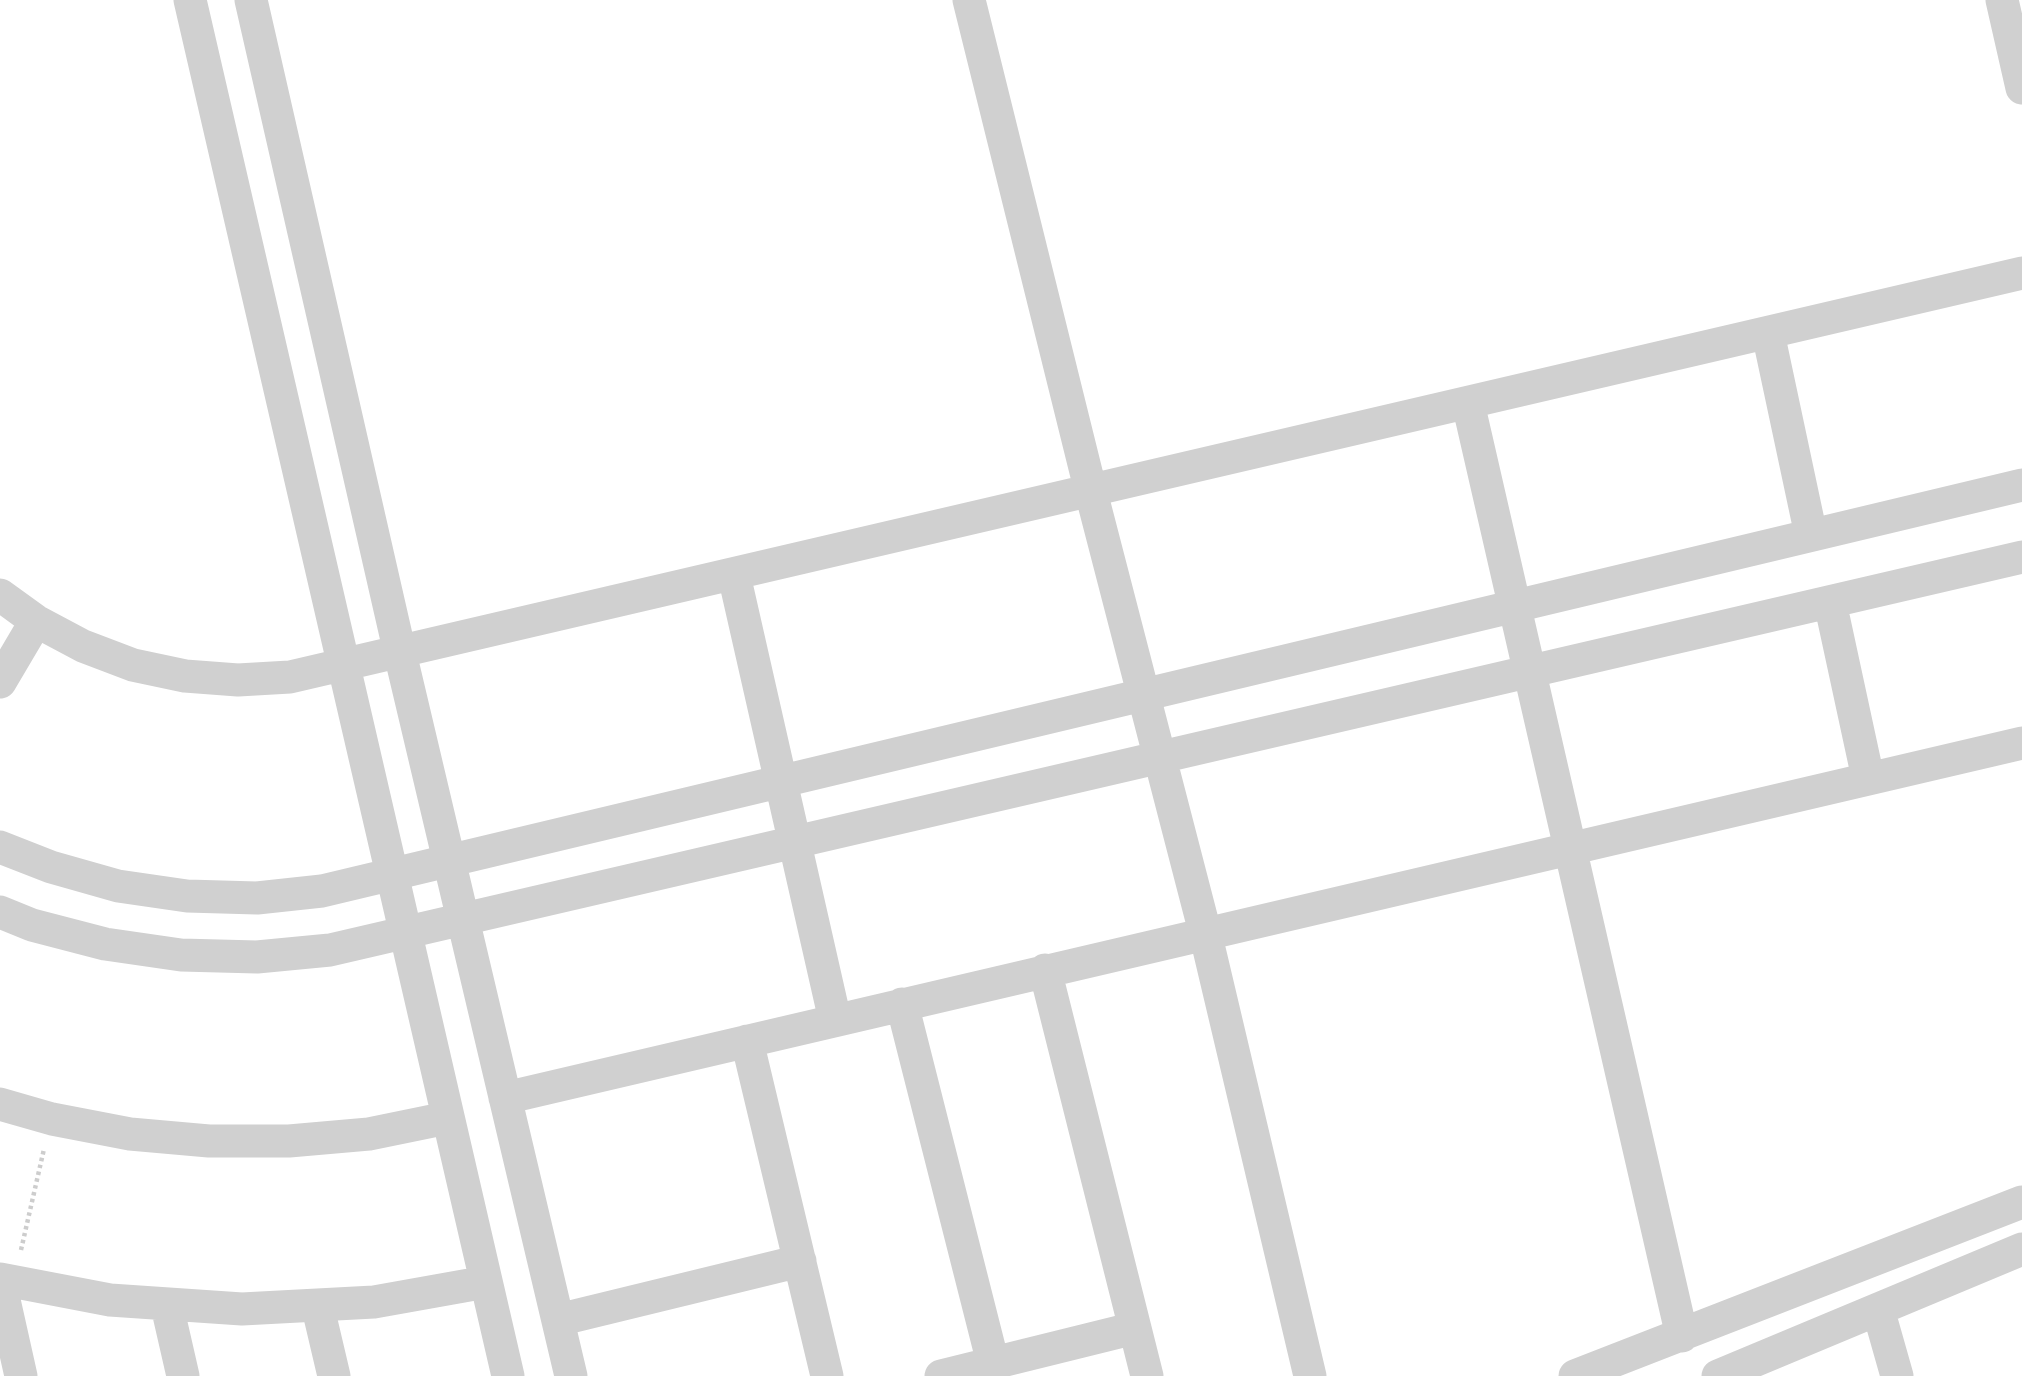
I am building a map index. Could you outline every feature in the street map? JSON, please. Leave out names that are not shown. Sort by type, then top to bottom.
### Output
[{"type":"street","points":[[190,0],[508,1376]]},
{"type":"street","points":[[251,0],[400,653],[571,1376]]},
{"type":"street","points":[[969,0],[1091,492],[1205,932],[1310,1376]]},
{"type":"street","points":[[2002,0],[2022,88]]},
{"type":"street","points":[[0,595],[36,621],[83,646],[133,665],[184,676],[237,680],[290,677],[2022,273]]},
{"type":"street","points":[[1768,333],[1811,535]]},
{"type":"street","points":[[1468,403],[1682,1336]]},
{"type":"street","points":[[0,847],[51,867],[118,886],[187,896],[257,898],[322,891],[394,876],[2022,485]]},
{"type":"street","points":[[0,912],[32,925],[105,944],[181,955],[257,957],[330,950],[2022,557]]},
{"type":"street","points":[[734,575],[835,1020]]},
{"type":"street","points":[[1830,602],[1868,778]]},
{"type":"street","points":[[0,682],[36,621]]},
{"type":"street","points":[[505,1098],[1205,932],[2022,743]]},
{"type":"street","points":[[1045,970],[1147,1376]]},
{"type":"street","points":[[902,1004],[993,1363]]},
{"type":"street","points":[[747,1041],[827,1376]]},
{"type":"street","points":[[0,1104],[51,1119],[130,1134],[209,1141],[289,1141],[369,1133],[447,1118]]},
{"type":"street","points":[[1575,1376],[2022,1202]]},
{"type":"street","points":[[1724,1375],[1878,1309],[2020,1258]]},
{"type":"street","points":[[558,1321],[800,1261]]},
{"type":"street","points":[[22,1376],[4,1281],[110,1300],[167,1306],[242,1309],[318,1308],[419,1295],[486,1282]]},
{"type":"street","points":[[167,1306],[183,1376]]},
{"type":"street","points":[[318,1308],[334,1376]]},
{"type":"street","points":[[1878,1309],[1897,1376]]},
{"type":"street","points":[[942,1376],[1135,1328]]},
{"type":"path","points":[[4,1281],[51,1119]]}]
